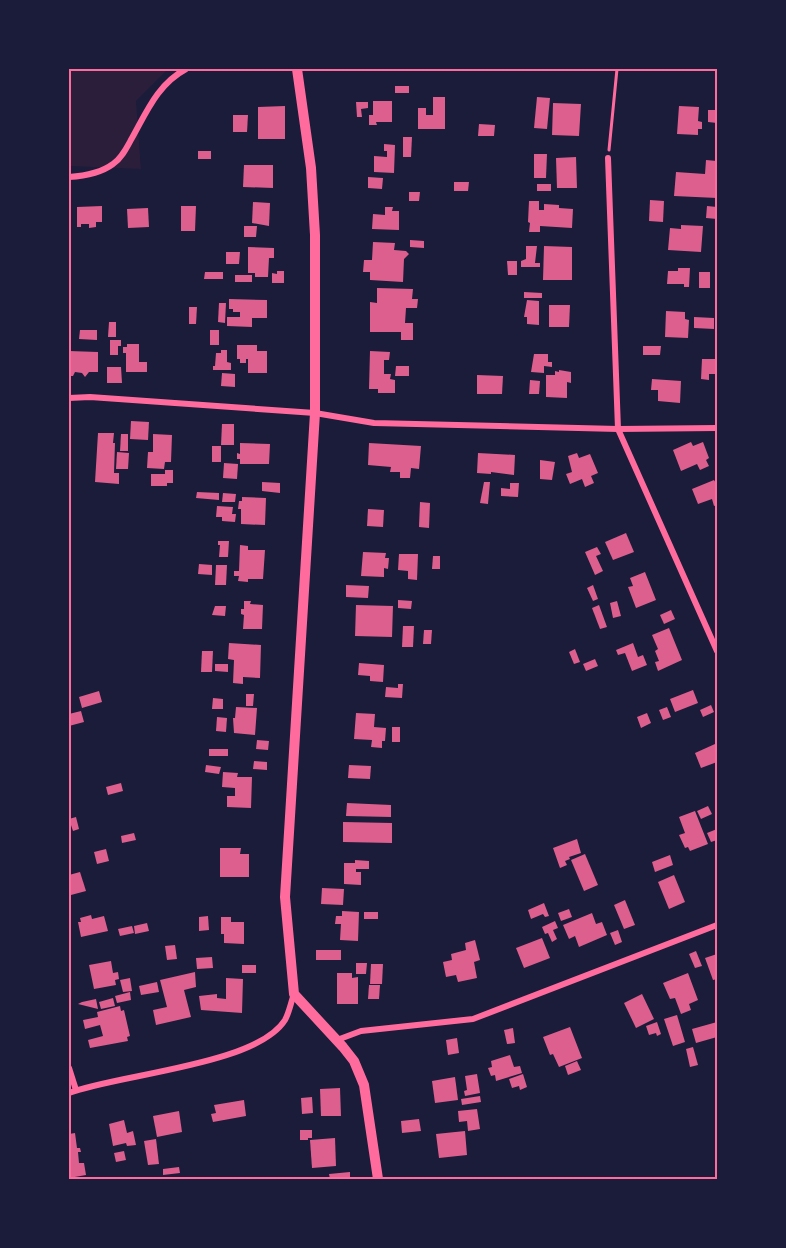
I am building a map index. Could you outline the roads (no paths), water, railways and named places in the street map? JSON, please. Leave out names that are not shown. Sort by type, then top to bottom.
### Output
[{"type":"street","points":[[69,177],[98,172],[114,164],[124,153],[157,93],[166,83],[186,69]]},
{"type":"street","points":[[69,1068],[72,1092],[231,1055],[263,1041],[285,1021],[294,994],[285,897],[315,413],[315,235],[311,168],[297,69]]},
{"type":"street","points":[[608,158],[618,429],[717,651]]},
{"type":"street","points":[[69,398],[90,397],[315,413],[374,423],[618,429],[717,428]]},
{"type":"street","points":[[337,1040],[361,1031],[473,1019],[717,925]]},
{"type":"street","points":[[294,994],[354,1061],[364,1085],[378,1179]]}]
